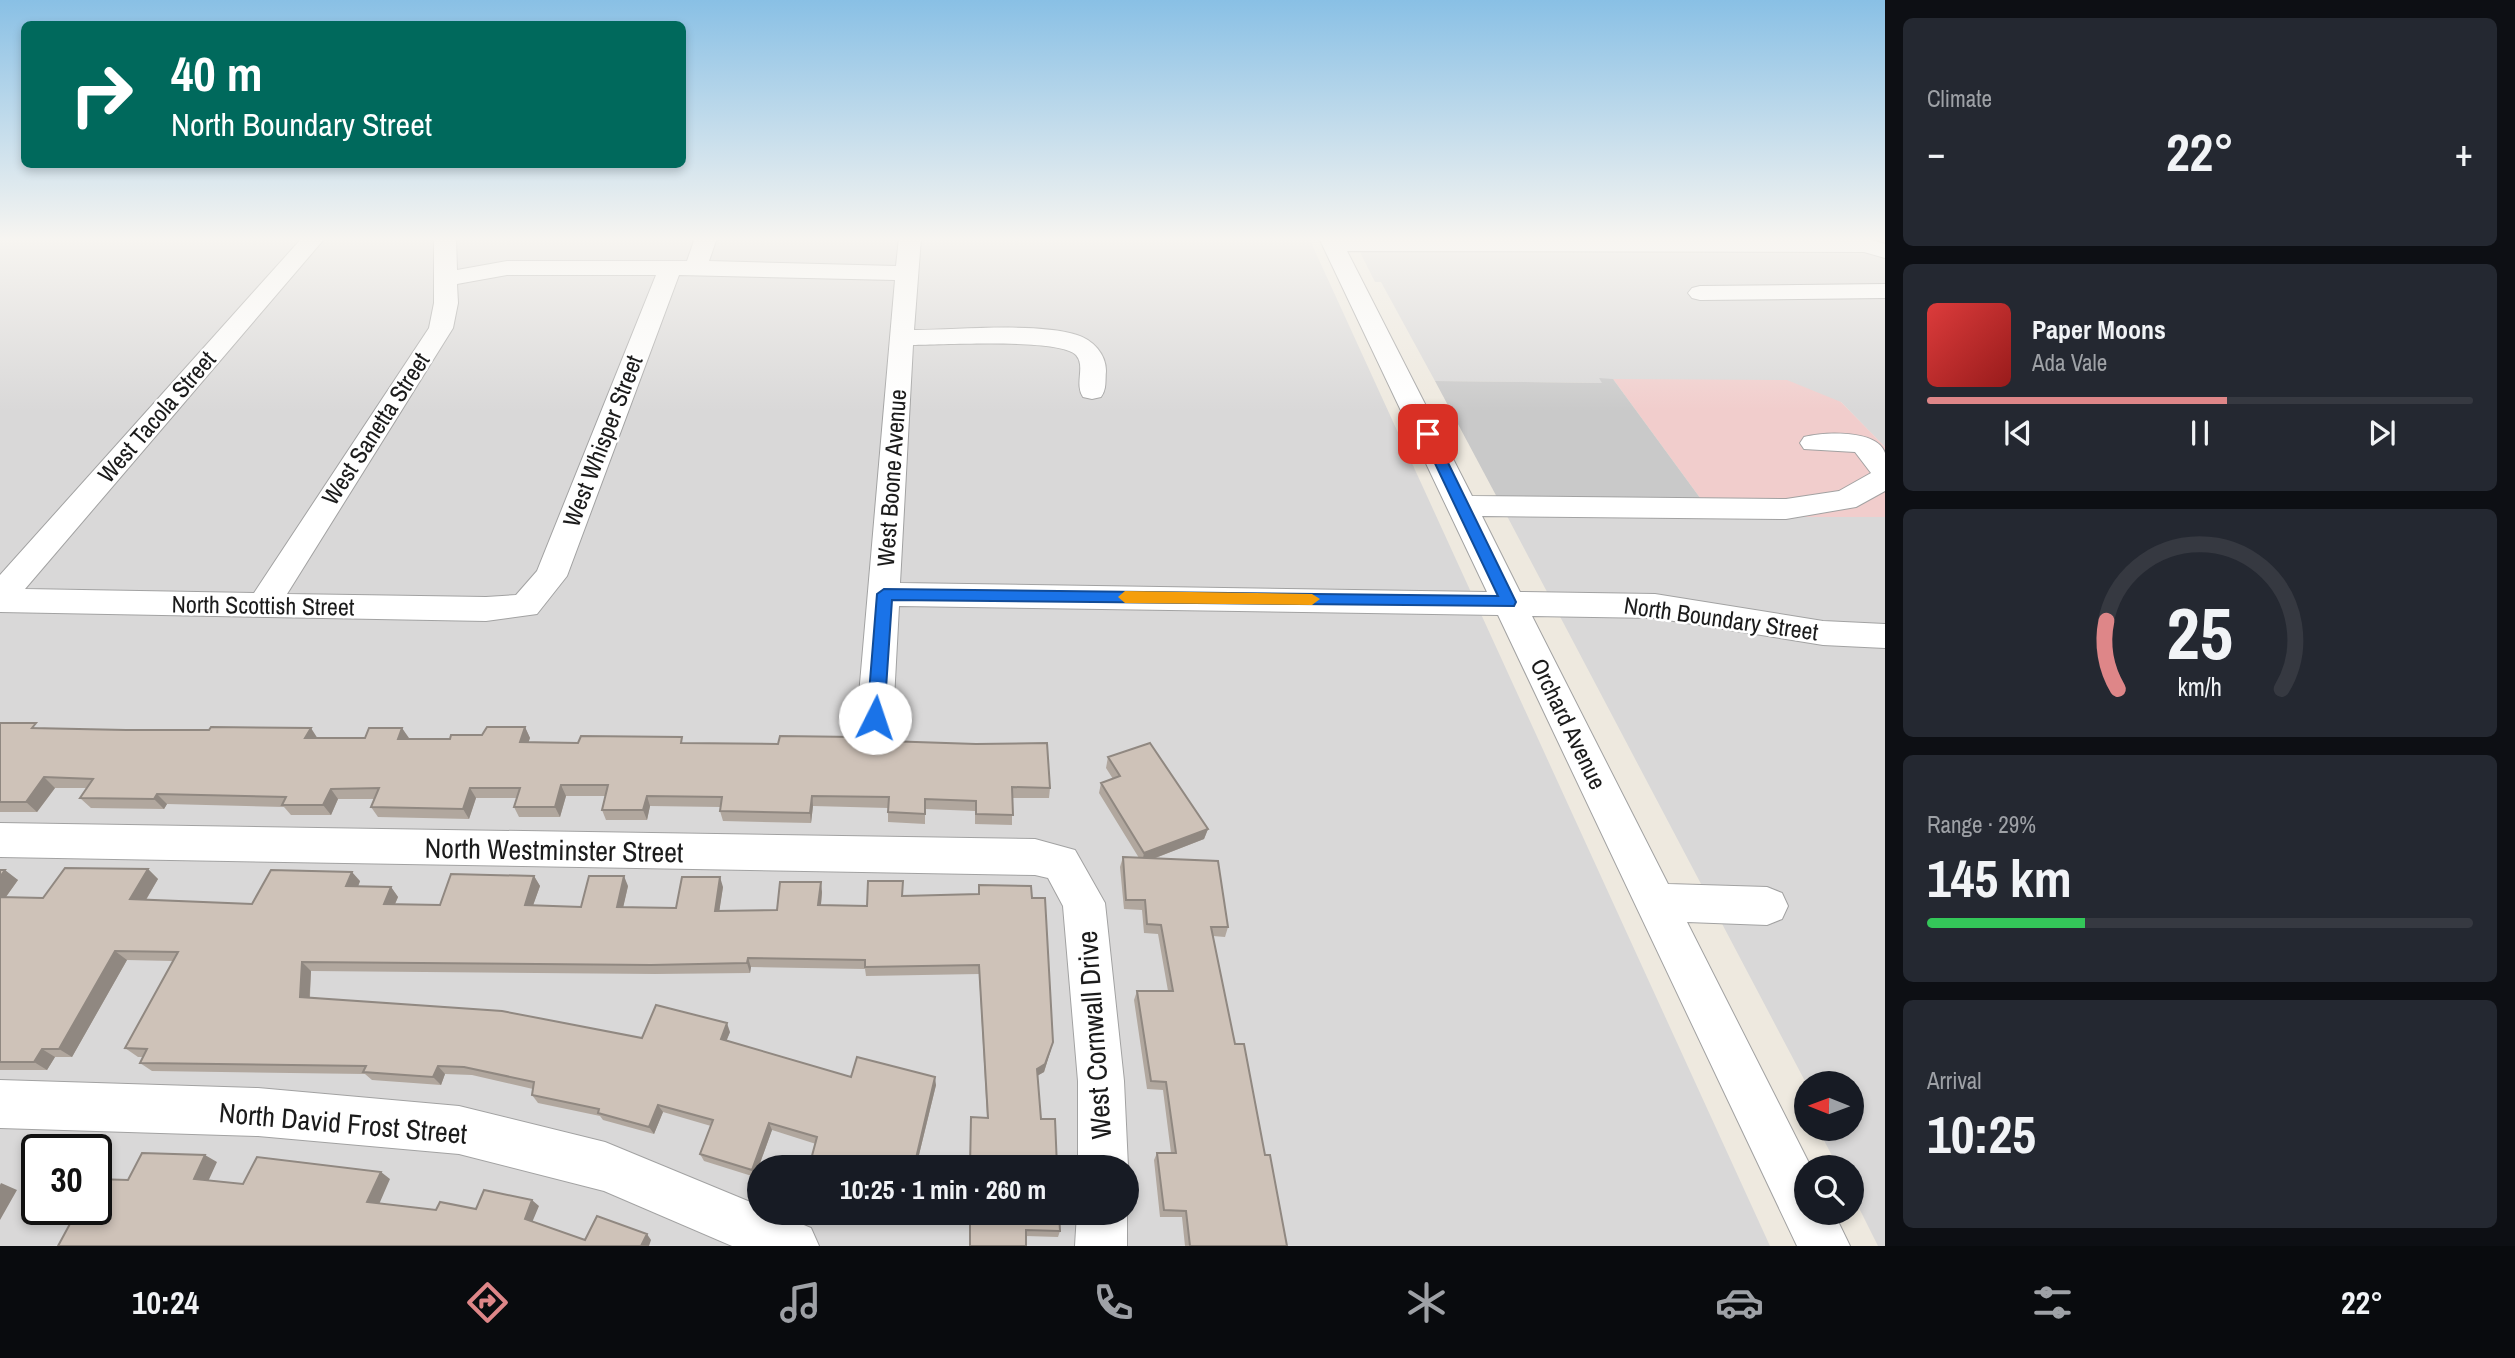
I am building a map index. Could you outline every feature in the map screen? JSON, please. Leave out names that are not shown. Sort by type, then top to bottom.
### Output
[{"type":"street","name":"West Tacola Street","points":[[0,598],[263,296]]},
{"type":"street","name":"West Sanetta Street","points":[[262,606],[441,327],[446,296]]},
{"type":"street","name":"West Whisper Street","points":[[525,606],[551,576],[671,296]]},
{"type":"street","name":"West Boone Avenue","points":[[875,718],[905,296]]},
{"type":"street","name":"Orchard Avenue","points":[[1359,296],[1794,1185]]},
{"type":"street","points":[[901,338],[1039,337],[1071,341],[1085,349],[1093,362],[1092,391]]},
{"type":"street","points":[[1463,506],[1786,509],[1846,500],[1882,481],[1885,472],[1863,444],[1814,443]]},
{"type":"street","name":"North Boundary Street","points":[[884,594],[1655,606],[1823,633],[1885,636]]},
{"type":"street","name":"North Scottish Street","points":[[0,598],[262,606],[486,609],[525,606]]},
{"type":"street","name":"North Westminster Street","points":[[0,839],[1035,857],[1061,863],[1084,903]]},
{"type":"street","points":[[1655,902],[1767,906]]},
{"type":"street","name":"West Cornwall Drive","points":[[1084,903],[1101,1081],[1103,1155]]},
{"type":"street","name":"North David Frost Street","points":[[0,1104],[258,1112],[459,1130],[605,1167],[793,1246]]},
{"type":"street","points":[[1101,1246],[1102,1225]]},
{"type":"street","name":"Orchard Avenue","points":[[1814,1225],[1824,1246]]},
{"type":"shaded area","points":[[0,296],[1336,296],[1770,1246],[0,1246]]},
{"type":"shaded area","points":[[1389,296],[1885,296],[1885,447],[1841,402],[1600,379],[1603,383],[1435,381]]},
{"type":"shaded area","points":[[1599,378],[1613,379],[1714,517],[1507,516],[1435,381],[1602,383]]},
{"type":"shaded area","points":[[1613,379],[1787,380],[1841,402],[1885,447],[1885,517],[1714,517]]},
{"type":"shaded area","points":[[1507,516],[1885,517],[1885,1246],[1878,1246],[1864,1218],[1864,1155],[1832,1155],[1824,1141],[1864,1141],[1864,1071],[1800,1071]]},
{"type":"building","points":[[0,723],[36,723],[32,728],[126,730],[311,728],[305,738],[365,738],[369,728],[402,728],[398,739],[450,739],[451,735],[482,735],[487,727],[525,727],[520,742],[578,743],[581,736],[682,737],[681,743],[778,744],[780,736],[856,737],[856,740],[976,744],[1047,743],[1050,788],[1012,787],[1013,815],[976,814],[976,801],[925,799],[925,814],[888,812],[889,797],[812,796],[810,813],[720,811],[722,797],[647,796],[643,810],[602,810],[608,785],[561,785],[555,807],[514,807],[520,788],[470,788],[463,809],[371,807],[379,788],[331,789],[323,805],[282,805],[286,797],[157,794],[154,799],[80,798],[93,779],[44,777],[26,802],[0,802]]},
{"type":"building","points":[[1150,743],[1208,829],[1144,853],[1101,783],[1120,776],[1108,757]]},
{"type":"building","points":[[1123,857],[1218,861],[1228,927],[1211,927],[1235,1044],[1244,1044],[1265,1155],[1270,1155],[1287,1246],[1190,1246],[1186,1211],[1164,1210],[1157,1153],[1176,1153],[1166,1082],[1151,1081],[1137,991],[1173,991],[1161,925],[1147,924],[1145,900],[1126,900]]},
{"type":"building","points":[[65,868],[148,869],[130,899],[252,904],[271,870],[352,872],[346,886],[391,887],[384,904],[440,905],[451,874],[534,876],[525,905],[581,907],[589,876],[624,876],[617,907],[676,908],[682,877],[720,877],[715,911],[777,910],[780,882],[821,882],[818,905],[867,906],[868,881],[903,881],[902,896],[979,894],[979,885],[1031,886],[1032,898],[1045,898],[1053,1042],[1045,1064],[1037,1069],[1041,1119],[1055,1119],[1056,1155],[970,1155],[971,1117],[988,1118],[979,965],[865,967],[865,960],[748,958],[747,963],[651,965],[302,962],[300,997],[502,1011],[642,1038],[656,1005],[727,1023],[721,1039],[851,1077],[857,1057],[935,1077],[917,1155],[812,1155],[817,1137],[769,1123],[757,1155],[747,1155],[747,1168],[700,1154],[713,1120],[658,1105],[649,1127],[598,1113],[599,1109],[532,1095],[534,1082],[464,1067],[438,1066],[433,1077],[363,1072],[366,1066],[140,1063],[147,1049],[125,1048],[178,952],[115,951],[59,1049],[42,1049],[34,1062],[0,1062],[0,897],[43,898]]},
{"type":"building","points":[[142,1153],[205,1155],[194,1179],[243,1184],[257,1157],[381,1172],[367,1202],[436,1210],[440,1202],[476,1209],[484,1190],[532,1200],[525,1219],[585,1240],[597,1216],[647,1234],[641,1246],[58,1246],[69,1225],[112,1225],[112,1180],[128,1180]]},
{"type":"building","points":[[970,1225],[1060,1225],[1060,1231],[1026,1230],[1026,1246],[970,1246]]},
{"type":"slow traffic","points":[[1125,597],[1312,599]]},
{"type":"route","points":[[875,718],[884,594],[1509,602],[1428,434]]}]
